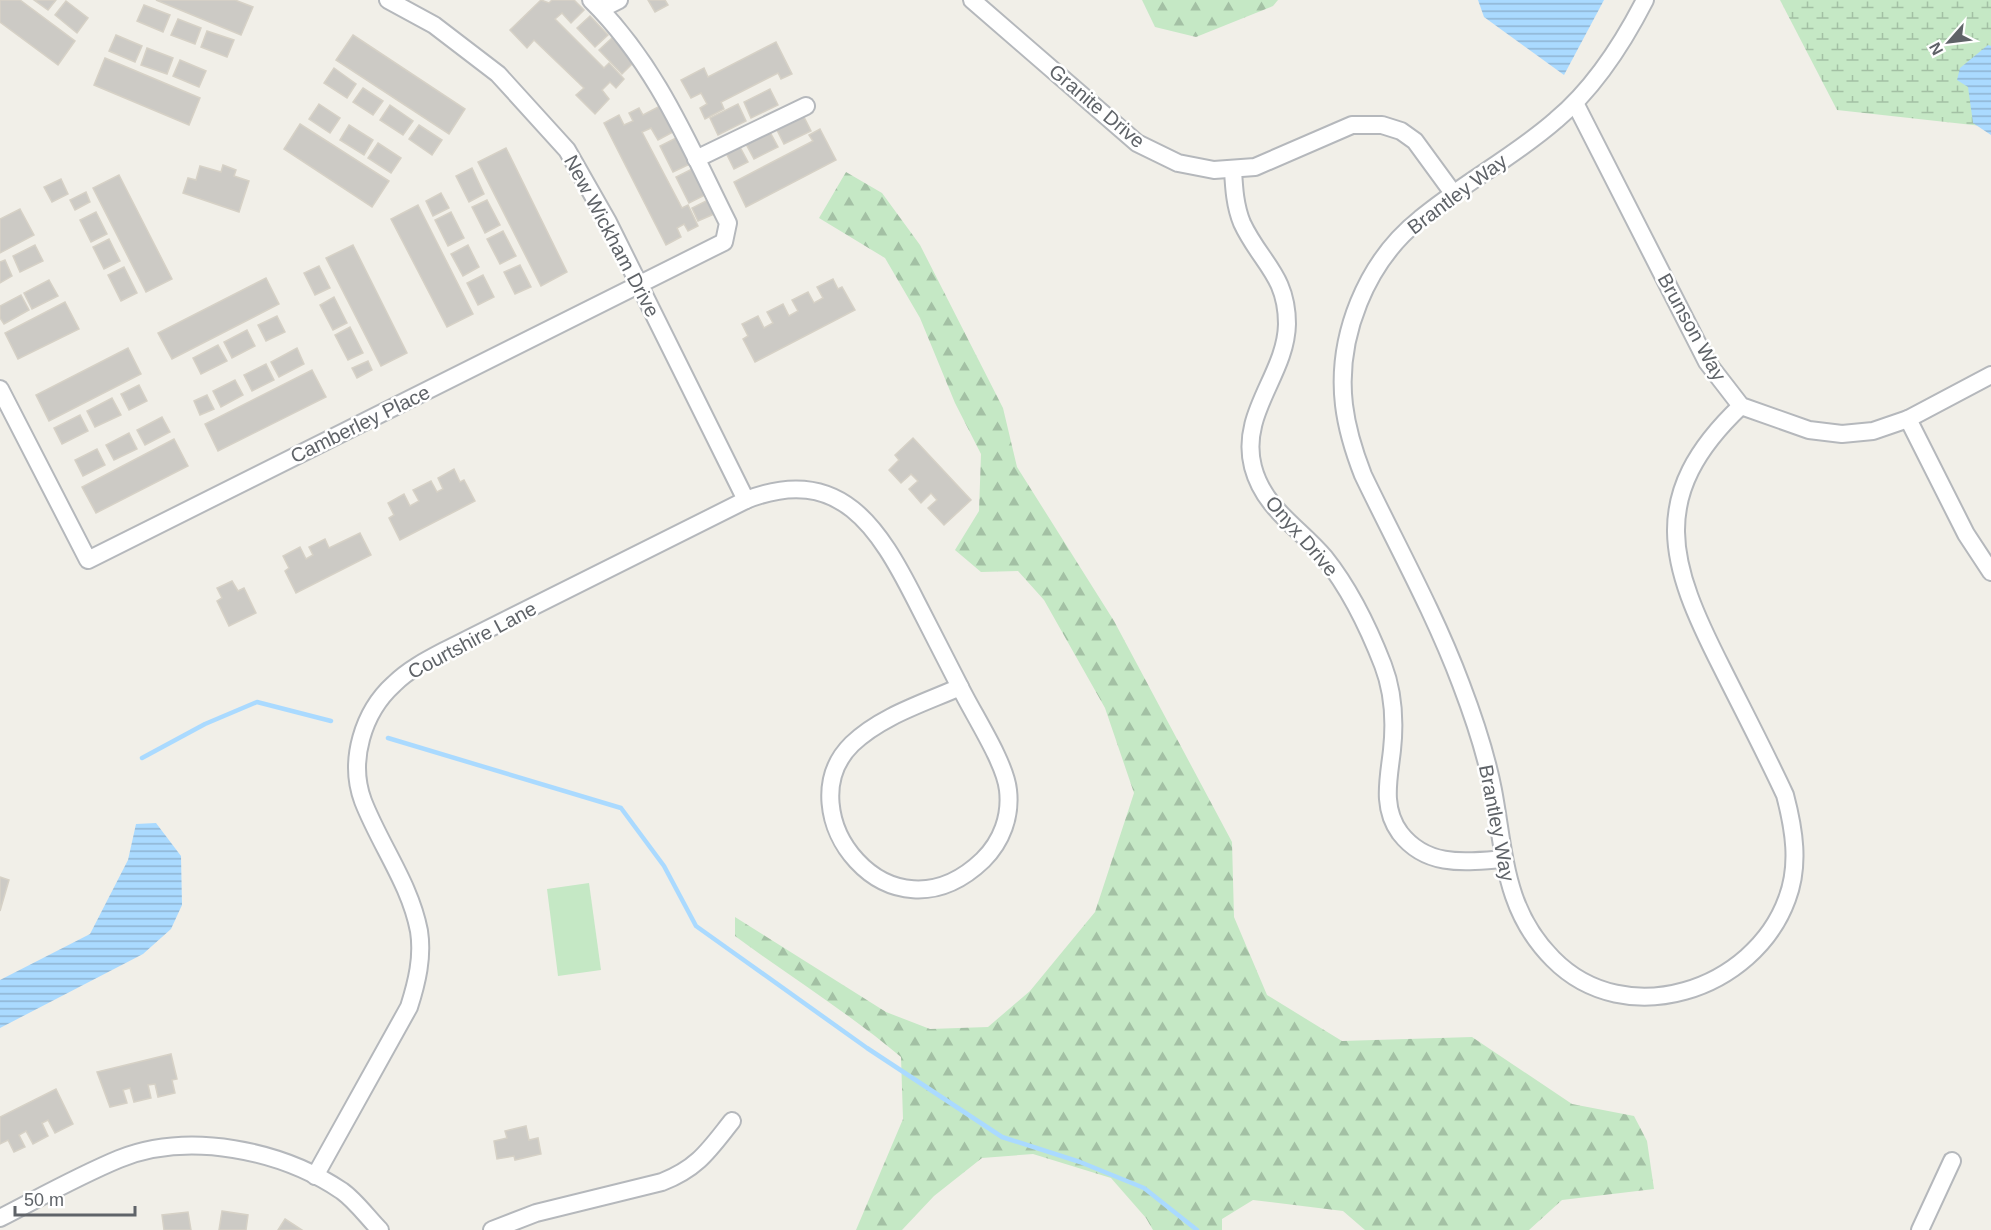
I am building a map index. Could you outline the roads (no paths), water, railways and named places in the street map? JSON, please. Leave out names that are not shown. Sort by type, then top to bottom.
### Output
[{"type":"street","name":"New Wickham Drive","points":[[388,0],[434,25],[467,49],[498,74],[551,129],[583,175],[746,500]]},
{"type":"street","points":[[596,5],[619,0]]},
{"type":"street","name":"Granite Drive","points":[[972,0],[1137,142],[1178,163],[1196,168],[1233,170],[1255,167],[1352,125],[1382,125],[1401,131],[1415,141],[1453,193]]},
{"type":"street","name":"Brantley Way","points":[[1646,0],[1621,42],[1575,103],[1535,136],[1418,220],[1394,244],[1375,271],[1349,329],[1343,366],[1344,404],[1350,440],[1363,476],[1461,682],[1478,732],[1492,789],[1510,888],[1521,916],[1537,942],[1555,962],[1578,978],[1604,990],[1660,997],[1710,983],[1737,967],[1773,930],[1788,898],[1795,861],[1793,826],[1785,795],[1693,612],[1677,560],[1677,519],[1683,486],[1697,455],[1713,432],[1741,406]]},
{"type":"street","name":"Camberley Place","points":[[0,389],[88,560],[724,242],[728,223],[663,91],[613,22],[596,5]]},
{"type":"street","name":"Brunson Way","points":[[1575,103],[1707,362],[1741,406]]},
{"type":"street","points":[[696,159],[806,106]]},
{"type":"street","name":"Onyx Drive","points":[[1233,170],[1237,207],[1242,222],[1276,276],[1286,310],[1284,345],[1253,422],[1253,468],[1274,509],[1324,556],[1335,571],[1384,667],[1392,706],[1393,727],[1387,793],[1391,813],[1400,832],[1418,850],[1439,860],[1460,863],[1504,859]]},
{"type":"street","points":[[1741,406],[1809,430],[1842,434],[1873,431],[1908,420],[1991,375]]},
{"type":"street","points":[[1908,420],[1966,534],[1991,572]]},
{"type":"street","name":"Courtshire Lane","points":[[315,1176],[409,1007],[421,957],[414,913],[363,800],[357,773],[358,746],[367,720],[382,697],[402,677],[448,649],[746,500],[769,491],[791,488],[836,499],[858,512],[876,530],[894,558],[960,687],[998,762],[1008,788],[1009,810],[1002,833],[989,853],[971,871],[953,882],[929,890],[904,890],[883,883],[865,870],[842,840],[831,803],[837,766],[850,746],[866,732],[892,717],[960,687]]},
{"type":"street","points":[[492,1230],[536,1213],[662,1182],[682,1174],[699,1163],[732,1121]]},
{"type":"street","points":[[0,1218],[120,1159],[161,1149],[202,1146],[273,1157],[315,1176],[344,1192],[380,1230]]},
{"type":"street","points":[[1920,1230],[1952,1161]]},
{"type":"water","points":[[1478,0],[1604,0],[1564,75],[1484,17]]},
{"type":"water","points":[[1988,45],[1991,46],[1991,135],[1973,123],[1968,87],[1957,80],[1960,68]]},
{"type":"water","points":[[156,823],[181,856],[182,905],[171,929],[143,954],[0,1028],[0,980],[90,934],[128,860],[136,824]]},
{"type":"waterway","points":[[142,758],[205,724],[257,702],[331,721]]},
{"type":"waterway","points":[[388,738],[621,808],[664,866],[696,926],[867,1048],[1002,1137],[1080,1162],[1144,1188],[1197,1230]]}]
